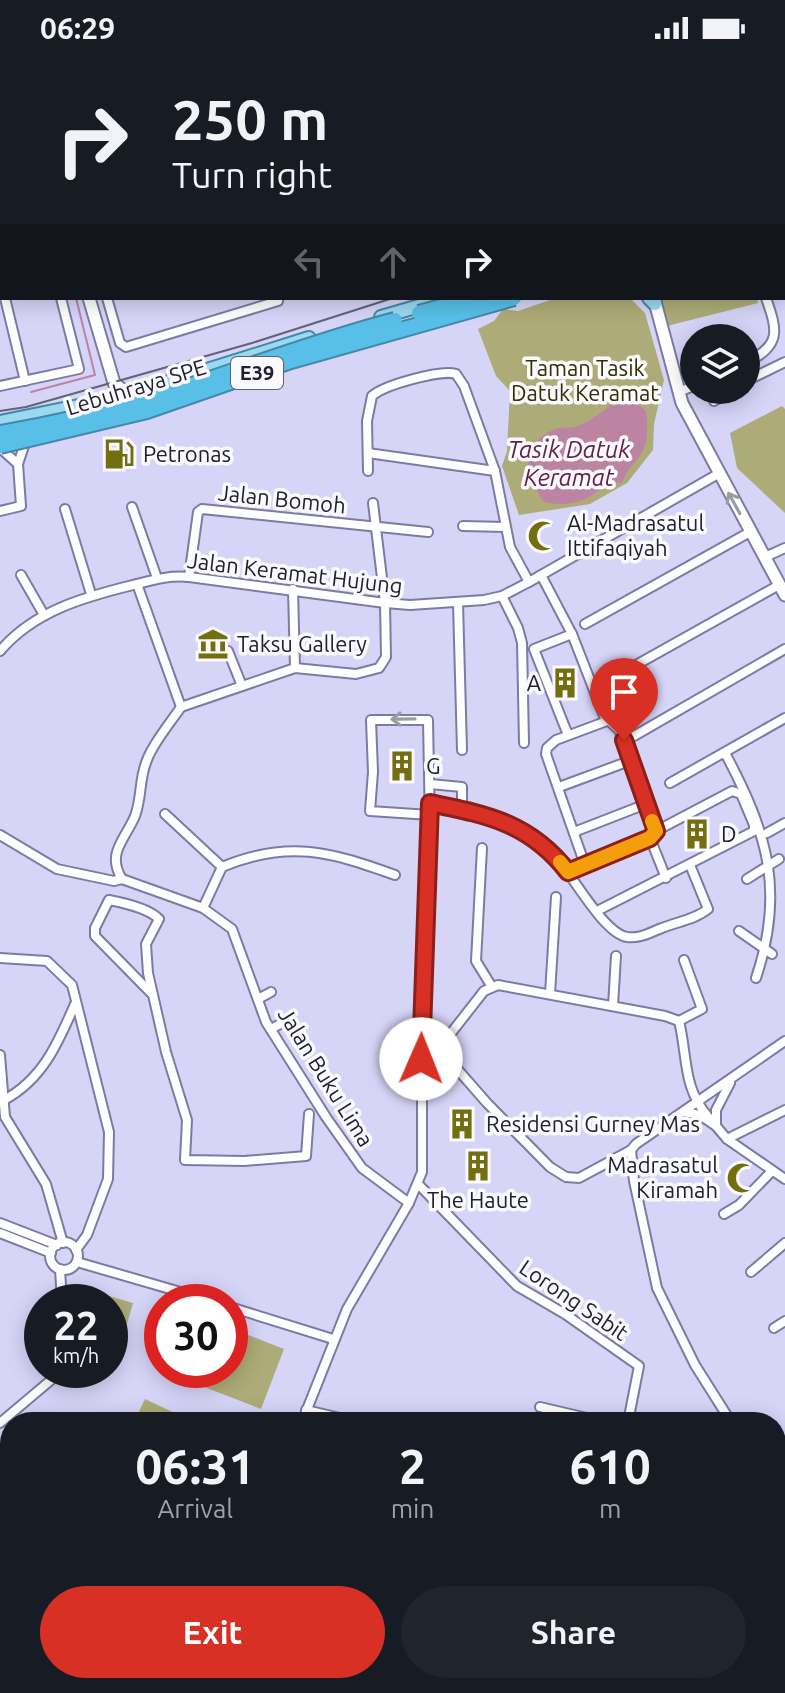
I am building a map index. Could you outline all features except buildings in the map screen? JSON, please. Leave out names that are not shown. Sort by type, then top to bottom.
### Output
[{"type":"highway","name":"Lebuhraya SPE","points":[[0,433],[142,401],[339,335],[466,300]]},
{"type":"highway","name":"Lebuhraya SPE","points":[[0,447],[147,411],[317,353],[504,300]]},
{"type":"main road","points":[[0,422],[118,398],[440,300]]},
{"type":"main road","points":[[0,447],[139,414],[306,359],[504,300]]},
{"type":"main road","points":[[118,398],[129,403],[139,414]]},
{"type":"street","points":[[5,300],[25,381]]},
{"type":"street","points":[[0,386],[79,369],[62,300]]},
{"type":"street","points":[[90,300],[108,371],[118,388],[130,392],[148,389]]},
{"type":"street","points":[[109,300],[120,343],[126,347],[278,300]]},
{"type":"street","points":[[611,679],[782,590],[718,474],[678,392],[652,300]]},
{"type":"street","points":[[760,356],[775,337],[767,300]]},
{"type":"street","points":[[760,372],[785,362]]},
{"type":"street","points":[[86,406],[102,397],[108,371]]},
{"type":"street","points":[[368,471],[367,411],[372,396],[384,388],[450,372],[456,374],[464,386],[495,471],[513,553],[529,582]]},
{"type":"street","points":[[0,511],[21,506],[19,466],[25,443]]},
{"type":"street","points":[[0,447],[19,466]]},
{"type":"street","points":[[368,453],[495,471]]},
{"type":"street","name":"Jalan Keramat Hujung","points":[[0,651],[24,628],[44,615],[91,594],[157,578],[189,577],[385,603],[458,603],[502,596],[718,474]]},
{"type":"street","points":[[122,879],[115,864],[117,847],[134,817],[147,759],[181,707],[295,668],[356,674],[379,668],[386,657],[385,603],[373,503]]},
{"type":"street","points":[[132,507],[157,578]]},
{"type":"street","points":[[65,509],[91,594]]},
{"type":"street","name":"Jalan Bomoh","points":[[189,577],[198,512],[202,509],[428,532]]},
{"type":"street","points":[[463,526],[505,527]]},
{"type":"street","points":[[585,624],[750,532]]},
{"type":"street","points":[[765,557],[785,548]]},
{"type":"street","points":[[21,575],[44,615]]},
{"type":"street","points":[[541,575],[572,634],[607,721],[619,730],[632,760],[666,878]]},
{"type":"street","points":[[137,584],[181,707]]},
{"type":"street","points":[[293,589],[295,668]]},
{"type":"street","points":[[502,596],[522,643],[524,743]]},
{"type":"street","points":[[458,603],[462,750]]},
{"type":"street","points":[[568,735],[534,649],[572,634]]},
{"type":"street","points":[[634,736],[785,649]]},
{"type":"street","points":[[228,651],[242,686]]},
{"type":"street","points":[[670,783],[785,718]]},
{"type":"street","points":[[314,1412],[306,1410],[333,1339],[347,1309],[409,1203],[422,1172],[421,1059],[430,815],[428,719],[372,719],[370,811],[430,815]]},
{"type":"street","points":[[585,865],[546,754],[549,744],[607,721]]},
{"type":"street","points":[[725,753],[767,833],[782,869]]},
{"type":"street","points":[[559,787],[632,760]]},
{"type":"street","points":[[430,784],[462,787],[462,810]]},
{"type":"street","points":[[568,872],[653,834],[726,792],[741,794],[754,831],[597,911]]},
{"type":"street","points":[[430,803],[509,825],[534,838],[551,850],[586,899],[617,934],[628,937],[644,936],[705,912],[708,905],[690,865]]},
{"type":"street","points":[[574,832],[646,804]]},
{"type":"street","points":[[165,814],[222,867]]},
{"type":"street","points":[[767,833],[785,823]]},
{"type":"street","name":"Jalan Buku Lima","points":[[0,835],[57,869],[114,881],[122,879],[203,908],[232,929],[271,1029],[326,1117],[362,1168],[409,1203]]},
{"type":"street","points":[[482,848],[476,961],[492,987]]},
{"type":"street","points":[[203,908],[222,867],[275,852],[315,850],[395,875]]},
{"type":"street","points":[[747,879],[779,859]]},
{"type":"street","points":[[550,994],[556,897]]},
{"type":"street","points":[[153,995],[95,936],[95,928],[109,900],[141,909],[159,919],[146,944],[153,995],[187,1120],[185,1160],[244,1161],[306,1156],[309,1114]]},
{"type":"street","points":[[739,931],[772,954]]},
{"type":"street","points":[[756,978],[776,945]]},
{"type":"street","points":[[613,1006],[616,956]]},
{"type":"street","points":[[0,958],[47,961],[72,985],[109,1132],[108,1179],[87,1235],[76,1250]]},
{"type":"street","points":[[421,1059],[448,1037],[484,991],[498,985],[679,1021],[702,1009],[684,960]]},
{"type":"street","points":[[258,999],[271,992]]},
{"type":"street","points":[[4,1100],[35,1078],[53,1054],[75,1004]]},
{"type":"street","points":[[679,1021],[688,1079],[696,1103],[727,1139],[781,1175],[724,1214]]},
{"type":"street","points":[[271,1029],[284,1022]]},
{"type":"street","points":[[422,1028],[436,1047],[550,1167],[566,1177],[579,1178],[631,1150],[785,1041]]},
{"type":"street","points":[[0,1055],[3,1116],[46,1184],[57,1247],[54,1265],[60,1269],[72,1268],[77,1262],[76,1250],[71,1244],[57,1247],[0,1233]]},
{"type":"street","points":[[716,1126],[716,1110],[733,1078]]},
{"type":"street","points":[[727,1139],[785,1110]]},
{"type":"street","points":[[683,1112],[696,1113],[716,1126]]},
{"type":"street","points":[[631,1150],[632,1172],[657,1288],[695,1365],[725,1412]]},
{"type":"street","name":"Lorong Sabit","points":[[418,1184],[517,1286],[565,1314],[639,1366],[630,1412]]},
{"type":"street","points":[[0,1223],[57,1247]]},
{"type":"street","points":[[751,1272],[785,1243]]},
{"type":"street","points":[[77,1262],[153,1284]]},
{"type":"street","points":[[60,1269],[61,1284]]},
{"type":"street","points":[[248,1313],[333,1339]]},
{"type":"street","points":[[774,1328],[785,1321]]},
{"type":"street","points":[[13,1412],[42,1388]]},
{"type":"street","points":[[540,1407],[561,1412]]},
{"type":"green space","name":"Taman Tasik Datuk Keramat","points":[[550,300],[632,300],[645,313],[664,380],[654,424],[653,450],[627,483],[590,504],[519,515],[502,466],[507,451],[510,391],[496,376],[478,329],[494,321],[503,309],[518,311]]},
{"type":"green space","points":[[660,300],[757,300],[758,303],[667,326]]},
{"type":"green space","points":[[782,406],[785,409],[785,513],[737,468],[730,433]]},
{"type":"green space","points":[[128,1302],[133,1303],[128,1320]]},
{"type":"green space","points":[[248,1335],[284,1349],[261,1409],[207,1388],[248,1388]]},
{"type":"green space","points":[[145,1399],[173,1412],[139,1412]]},
{"type":"water","name":"Tasik Datuk Keramat","points":[[620,399],[635,401],[646,411],[647,424],[643,450],[622,483],[607,486],[575,502],[544,502],[530,472],[530,453],[534,445],[553,430],[583,424]]},
{"type":"waterway","points":[[31,392],[95,375],[76,300]]},
{"type":"tram line","points":[[0,411],[26,407],[252,343],[387,300]]},
{"type":"slow traffic","points":[[560,862],[568,872],[650,838],[656,831],[652,821]]},
{"type":"place","name":"Petronas","points":[[119,454]]},
{"type":"place","name":"Al-Madrasatul Ittifaqiyah","points":[[543,536]]},
{"type":"place","name":"Taksu Gallery","points":[[213,644]]},
{"type":"place","name":"A","points":[[565,683]]},
{"type":"place","name":"G","points":[[402,766]]},
{"type":"place","name":"D","points":[[697,834]]},
{"type":"place","name":"Residensi Gurney Mas","points":[[462,1124]]},
{"type":"place","name":"The Haute","points":[[478,1166]]},
{"type":"place","name":"Madrasatul Kiramah","points":[[742,1178]]},
{"type":"route","points":[[421,1059],[430,803],[477,813],[509,825],[551,850],[568,872],[650,838],[656,831],[624,740]]}]
